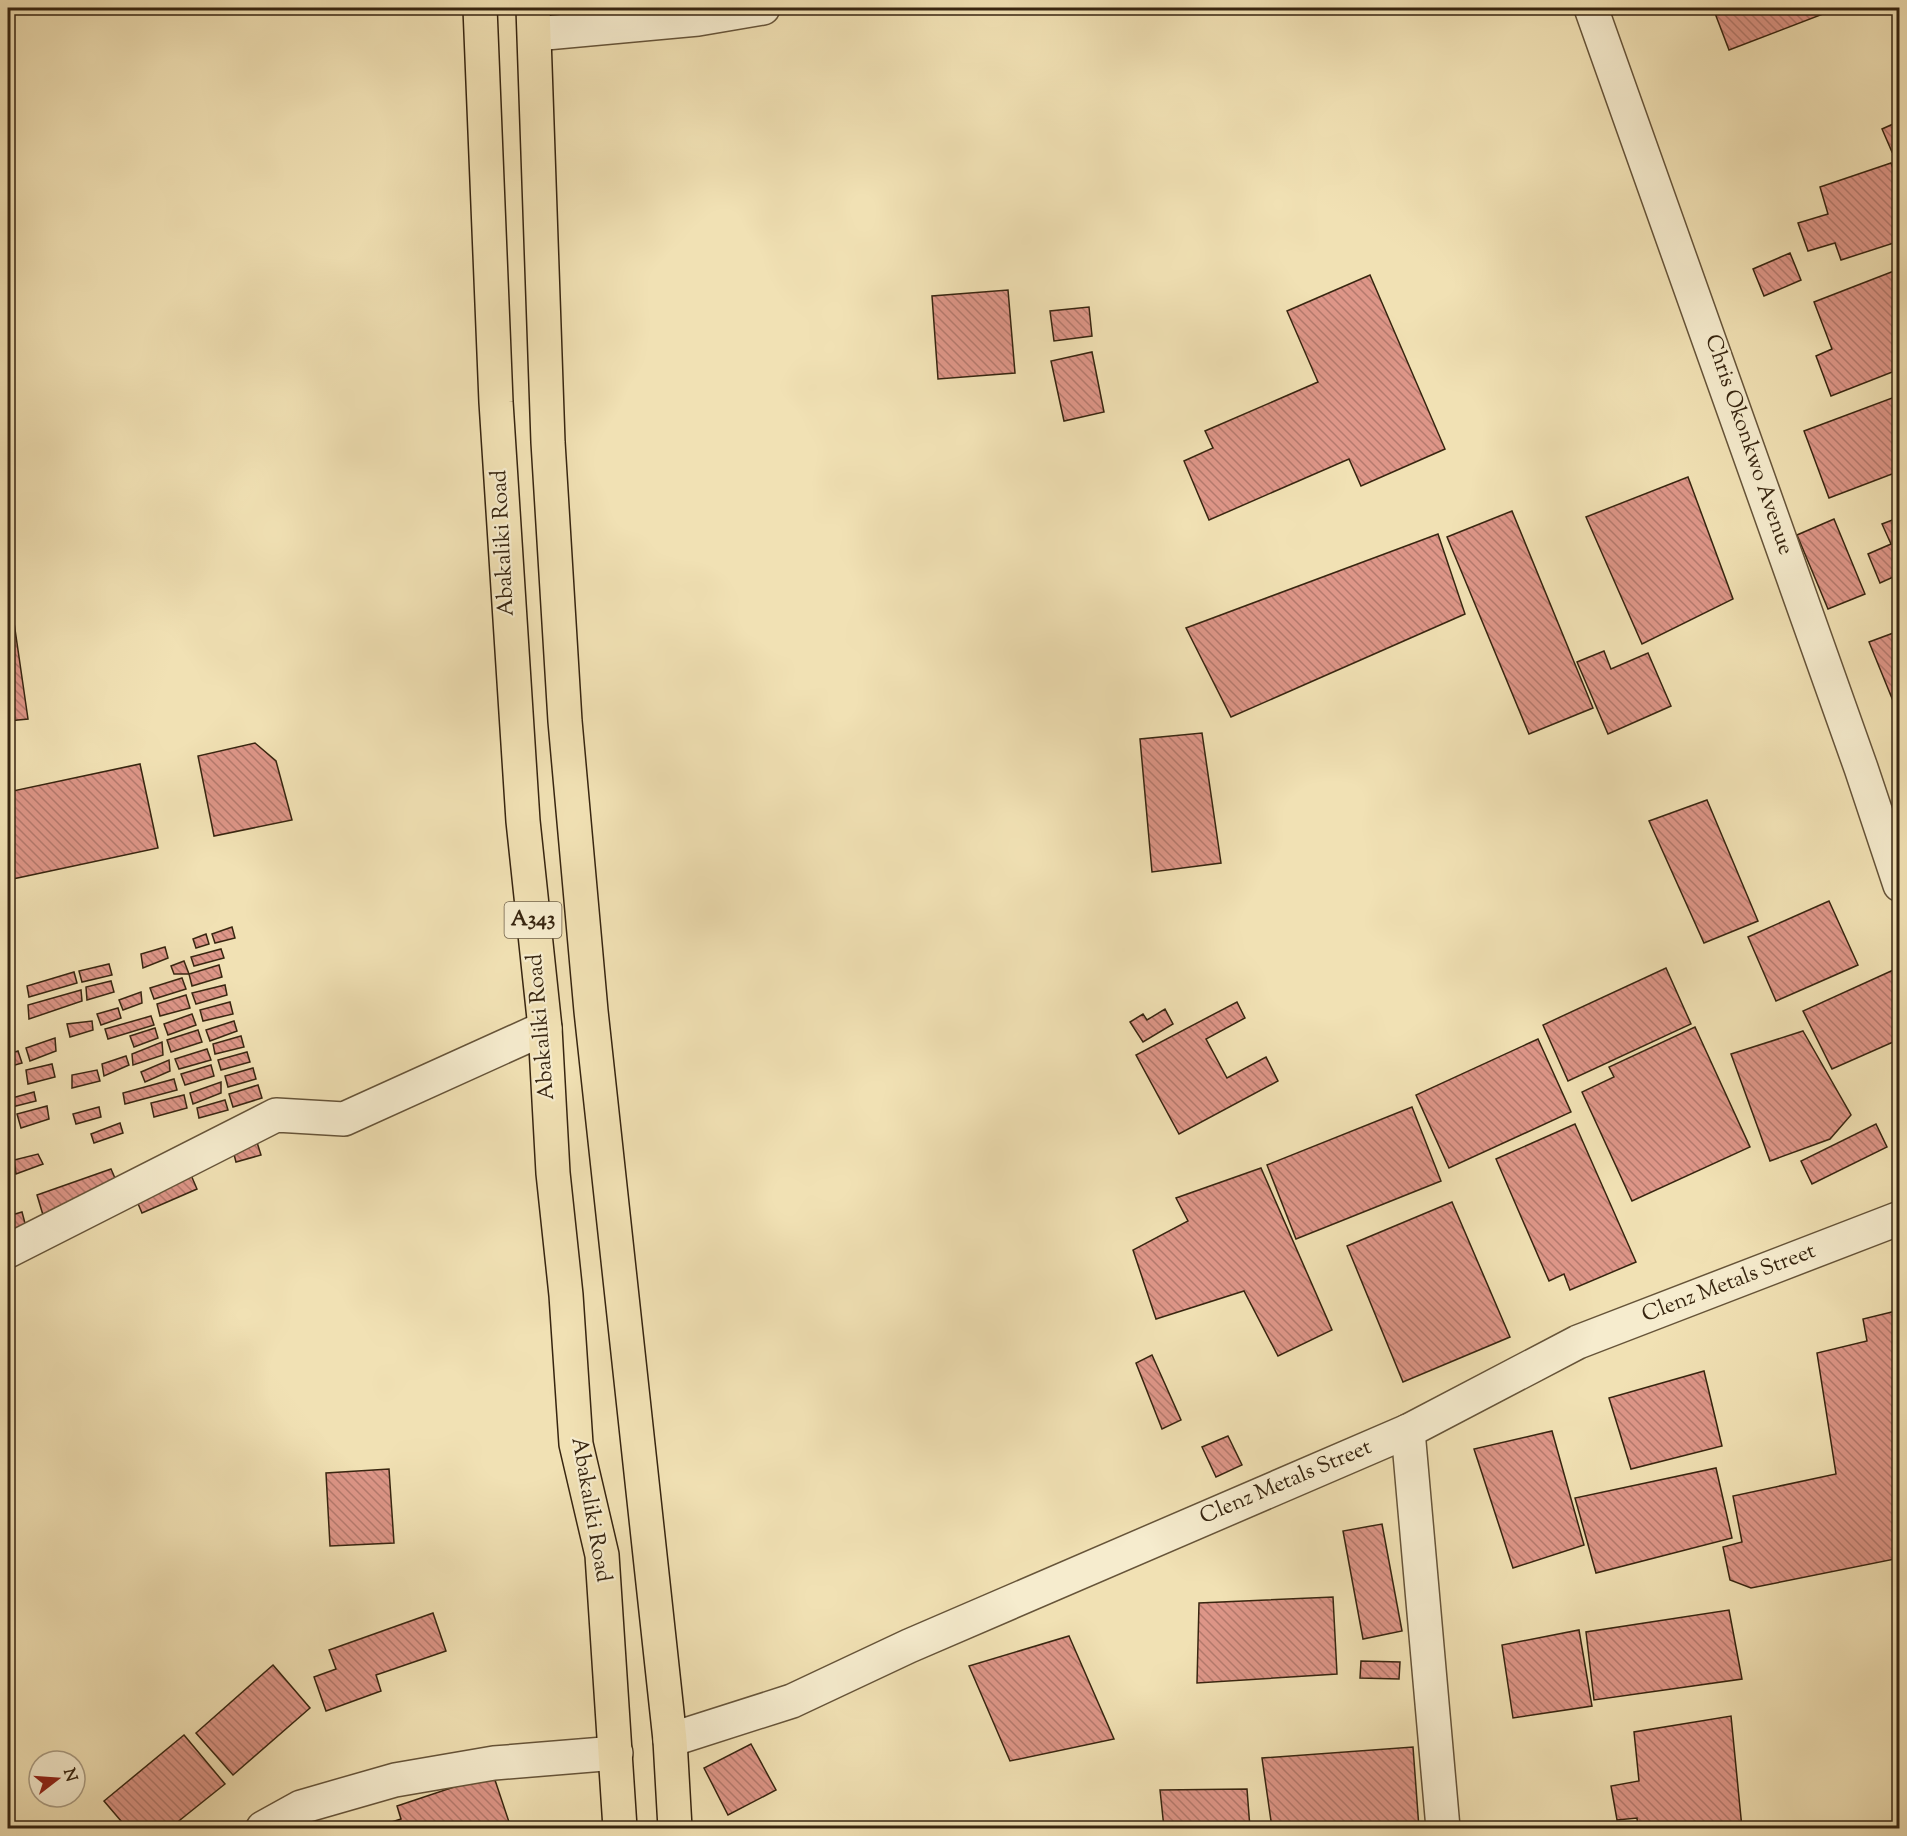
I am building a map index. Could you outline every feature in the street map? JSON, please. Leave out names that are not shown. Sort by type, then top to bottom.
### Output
[{"type":"highway","name":"Abakaliki Road","points":[[480,8],[506,572],[523,821],[545,1028],[553,1173],[566,1295],[576,1444],[602,1555],[620,1828]]},
{"type":"highway","name":"A343","points":[[534,21],[548,442],[565,721],[592,1022],[670,1740],[675,1828]]},
{"type":"street","points":[[534,21],[698,19],[763,8]]},
{"type":"street","name":"Chris Okonkwo Avenue","points":[[1591,8],[1803,602],[1899,885]]},
{"type":"street","points":[[8,1251],[276,1115],[344,1119],[545,1028]]},
{"type":"street","name":"Clenz Metals Street","points":[[670,1740],[792,1701],[909,1646],[1408,1431],[1578,1342],[1899,1218]]},
{"type":"street","points":[[1408,1431],[1443,1828]]},
{"type":"street","points":[[263,1828],[301,1807],[394,1780],[494,1763],[616,1753]]},
{"type":"building","points":[[1713,8],[1836,8],[1836,9],[1729,50]]},
{"type":"building","points":[[1900,121],[1900,149],[1892,152],[1882,129]]},
{"type":"building","points":[[1891,163],[1900,188],[1900,241],[1841,260],[1835,243],[1808,251],[1798,223],[1828,214],[1820,187]]},
{"type":"building","points":[[1790,253],[1801,280],[1764,296],[1753,269]]},
{"type":"building","points":[[1894,271],[1900,286],[1900,369],[1831,396],[1816,356],[1832,349],[1814,302]]},
{"type":"building","points":[[1370,275],[1445,449],[1361,486],[1349,459],[1209,520],[1184,461],[1213,448],[1205,431],[1318,382],[1287,311]]},
{"type":"building","points":[[1008,290],[1015,373],[938,379],[932,296]]},
{"type":"building","points":[[1089,307],[1092,336],[1054,341],[1050,311]]},
{"type":"building","points":[[1092,352],[1104,412],[1064,421],[1051,361]]},
{"type":"building","points":[[1900,395],[1900,471],[1829,498],[1804,431]]},
{"type":"building","points":[[1688,477],[1733,599],[1642,644],[1586,517]]},
{"type":"building","points":[[1512,511],[1593,708],[1529,734],[1447,537]]},
{"type":"building","points":[[1900,517],[1900,574],[1880,583],[1868,554],[1891,544],[1882,524]]},
{"type":"building","points":[[1834,519],[1865,594],[1828,609],[1797,535]]},
{"type":"building","points":[[1438,534],[1465,614],[1231,717],[1186,628]]},
{"type":"building","points":[[8,581],[28,719],[8,721]]},
{"type":"building","points":[[1896,632],[1900,640],[1900,718],[1869,642]]},
{"type":"building","points":[[1604,651],[1611,669],[1648,653],[1671,706],[1608,734],[1577,662]]},
{"type":"building","points":[[1202,733],[1221,863],[1152,872],[1140,739]]},
{"type":"building","points":[[255,743],[276,761],[292,820],[214,836],[198,756]]},
{"type":"building","points":[[140,764],[158,848],[8,880],[8,792]]},
{"type":"building","points":[[1707,800],[1758,921],[1704,943],[1649,821]]},
{"type":"building","points":[[1829,901],[1858,965],[1776,1001],[1748,937]]},
{"type":"building","points":[[232,927],[235,938],[215,943],[212,934]]},
{"type":"building","points":[[206,934],[209,944],[196,948],[193,939]]},
{"type":"building","points":[[165,947],[168,958],[143,968],[141,954]]},
{"type":"building","points":[[221,949],[224,958],[194,966],[191,957]]},
{"type":"building","points":[[184,961],[189,974],[174,974],[171,966]]},
{"type":"building","points":[[109,964],[112,975],[82,982],[79,971]]},
{"type":"building","points":[[219,965],[222,977],[192,986],[189,974]]},
{"type":"building","points":[[1900,967],[1900,1039],[1832,1069],[1803,1011]]},
{"type":"building","points":[[1666,968],[1691,1024],[1568,1081],[1543,1025]]},
{"type":"building","points":[[74,972],[77,983],[29,997],[27,986]]},
{"type":"building","points":[[182,978],[186,989],[154,999],[150,988]]},
{"type":"building","points":[[111,981],[114,992],[87,1000],[86,987]]},
{"type":"building","points":[[225,985],[227,995],[196,1004],[192,993]]},
{"type":"building","points":[[81,990],[82,1001],[29,1019],[28,1005]]},
{"type":"building","points":[[141,992],[142,1003],[123,1010],[119,1000]]},
{"type":"building","points":[[186,995],[190,1008],[160,1016],[157,1004]]},
{"type":"building","points":[[230,1002],[233,1014],[203,1021],[200,1010]]},
{"type":"building","points":[[1237,1002],[1245,1018],[1206,1039],[1227,1078],[1266,1057],[1278,1081],[1179,1134],[1136,1055]]},
{"type":"building","points":[[118,1008],[121,1018],[101,1025],[97,1014]]},
{"type":"building","points":[[1165,1009],[1173,1024],[1143,1042],[1130,1022],[1143,1014],[1147,1020]]},
{"type":"building","points":[[192,1014],[196,1025],[168,1035],[164,1024]]},
{"type":"building","points":[[151,1016],[154,1025],[108,1039],[105,1029]]},
{"type":"building","points":[[92,1021],[93,1030],[70,1037],[67,1024]]},
{"type":"building","points":[[234,1021],[237,1031],[210,1041],[206,1030]]},
{"type":"building","points":[[1695,1027],[1750,1147],[1632,1201],[1582,1092],[1614,1077],[1609,1067]]},
{"type":"building","points":[[155,1028],[158,1038],[134,1047],[130,1036]]},
{"type":"building","points":[[198,1030],[202,1042],[171,1052],[167,1040]]},
{"type":"building","points":[[1803,1031],[1851,1115],[1830,1139],[1770,1161],[1731,1054]]},
{"type":"building","points":[[241,1036],[244,1047],[215,1054],[213,1044]]},
{"type":"building","points":[[55,1038],[56,1051],[30,1061],[26,1048]]},
{"type":"building","points":[[1538,1039],[1571,1112],[1449,1168],[1416,1095]]},
{"type":"building","points":[[162,1042],[163,1055],[133,1065],[132,1054]]},
{"type":"building","points":[[207,1049],[211,1060],[179,1069],[175,1059]]},
{"type":"building","points":[[18,1051],[22,1063],[8,1067],[8,1054]]},
{"type":"building","points":[[247,1052],[250,1062],[221,1070],[218,1060]]},
{"type":"building","points":[[126,1056],[129,1065],[104,1076],[102,1064]]},
{"type":"building","points":[[169,1060],[170,1071],[145,1082],[141,1072]]},
{"type":"building","points":[[52,1064],[55,1077],[28,1084],[26,1070]]},
{"type":"building","points":[[211,1065],[214,1076],[185,1085],[181,1074]]},
{"type":"building","points":[[253,1068],[256,1079],[228,1087],[225,1076]]},
{"type":"building","points":[[97,1070],[100,1081],[72,1088],[72,1075]]},
{"type":"building","points":[[174,1079],[177,1090],[125,1104],[123,1093]]},
{"type":"building","points":[[221,1082],[221,1093],[193,1104],[190,1093]]},
{"type":"building","points":[[258,1085],[262,1098],[233,1107],[229,1094]]},
{"type":"building","points":[[34,1092],[36,1101],[8,1108],[8,1099]]},
{"type":"building","points":[[184,1095],[187,1108],[154,1117],[151,1103]]},
{"type":"building","points":[[225,1100],[228,1110],[199,1118],[197,1108]]},
{"type":"building","points":[[47,1106],[49,1119],[21,1128],[17,1114]]},
{"type":"building","points":[[99,1107],[101,1117],[76,1124],[73,1114]]},
{"type":"building","points":[[1412,1107],[1441,1181],[1296,1239],[1267,1165]]},
{"type":"building","points":[[120,1123],[123,1133],[94,1143],[91,1134]]},
{"type":"building","points":[[1575,1124],[1636,1262],[1570,1290],[1564,1274],[1549,1281],[1496,1159]]},
{"type":"building","points":[[1876,1124],[1887,1147],[1812,1184],[1801,1161]]},
{"type":"building","points":[[255,1136],[261,1155],[236,1162],[231,1143]]},
{"type":"building","points":[[38,1154],[43,1164],[16,1174],[14,1160]]},
{"type":"building","points":[[188,1168],[197,1189],[142,1213],[133,1192]]},
{"type":"building","points":[[1261,1168],[1332,1330],[1278,1356],[1244,1291],[1156,1319],[1133,1250],[1188,1221],[1176,1198]]},
{"type":"building","points":[[111,1169],[119,1187],[43,1215],[37,1195]]},
{"type":"building","points":[[1452,1202],[1510,1337],[1403,1382],[1347,1246]]},
{"type":"building","points":[[22,1212],[26,1227],[8,1232],[8,1216]]},
{"type":"building","points":[[1900,1310],[1900,1558],[1751,1588],[1730,1580],[1723,1547],[1742,1542],[1733,1496],[1836,1474],[1817,1353],[1867,1341],[1863,1319]]},
{"type":"building","points":[[1152,1355],[1181,1420],[1162,1429],[1136,1363]]},
{"type":"building","points":[[1704,1371],[1722,1446],[1631,1469],[1609,1398]]},
{"type":"building","points":[[1552,1431],[1584,1545],[1513,1568],[1474,1449]]},
{"type":"building","points":[[1228,1436],[1242,1465],[1216,1477],[1202,1447]]},
{"type":"building","points":[[1716,1468],[1732,1538],[1596,1573],[1575,1498]]},
{"type":"building","points":[[389,1469],[394,1543],[330,1546],[326,1473]]},
{"type":"building","points":[[1382,1524],[1402,1631],[1363,1639],[1343,1531]]},
{"type":"building","points":[[1333,1597],[1337,1674],[1197,1683],[1199,1603]]},
{"type":"building","points":[[1729,1610],[1742,1679],[1594,1700],[1586,1632]]},
{"type":"building","points":[[433,1613],[446,1651],[376,1675],[381,1691],[326,1711],[314,1677],[336,1669],[329,1650]]},
{"type":"building","points":[[1579,1630],[1592,1706],[1513,1718],[1502,1645]]},
{"type":"building","points":[[1069,1636],[1114,1739],[1010,1761],[969,1666]]},
{"type":"building","points":[[1361,1661],[1400,1662],[1399,1679],[1360,1678]]},
{"type":"building","points":[[273,1665],[310,1708],[233,1775],[196,1733]]},
{"type":"building","points":[[1731,1716],[1742,1828],[1638,1828],[1637,1818],[1617,1820],[1611,1786],[1639,1781],[1634,1732]]},
{"type":"building","points":[[184,1735],[225,1784],[170,1828],[127,1828],[104,1801]]},
{"type":"building","points":[[751,1744],[776,1790],[728,1815],[704,1768]]},
{"type":"building","points":[[1413,1747],[1419,1828],[1272,1828],[1262,1758]]},
{"type":"building","points":[[493,1774],[511,1828],[380,1828],[379,1826],[401,1819],[397,1806]]},
{"type":"building","points":[[1247,1789],[1250,1828],[1164,1828],[1160,1790]]}]
